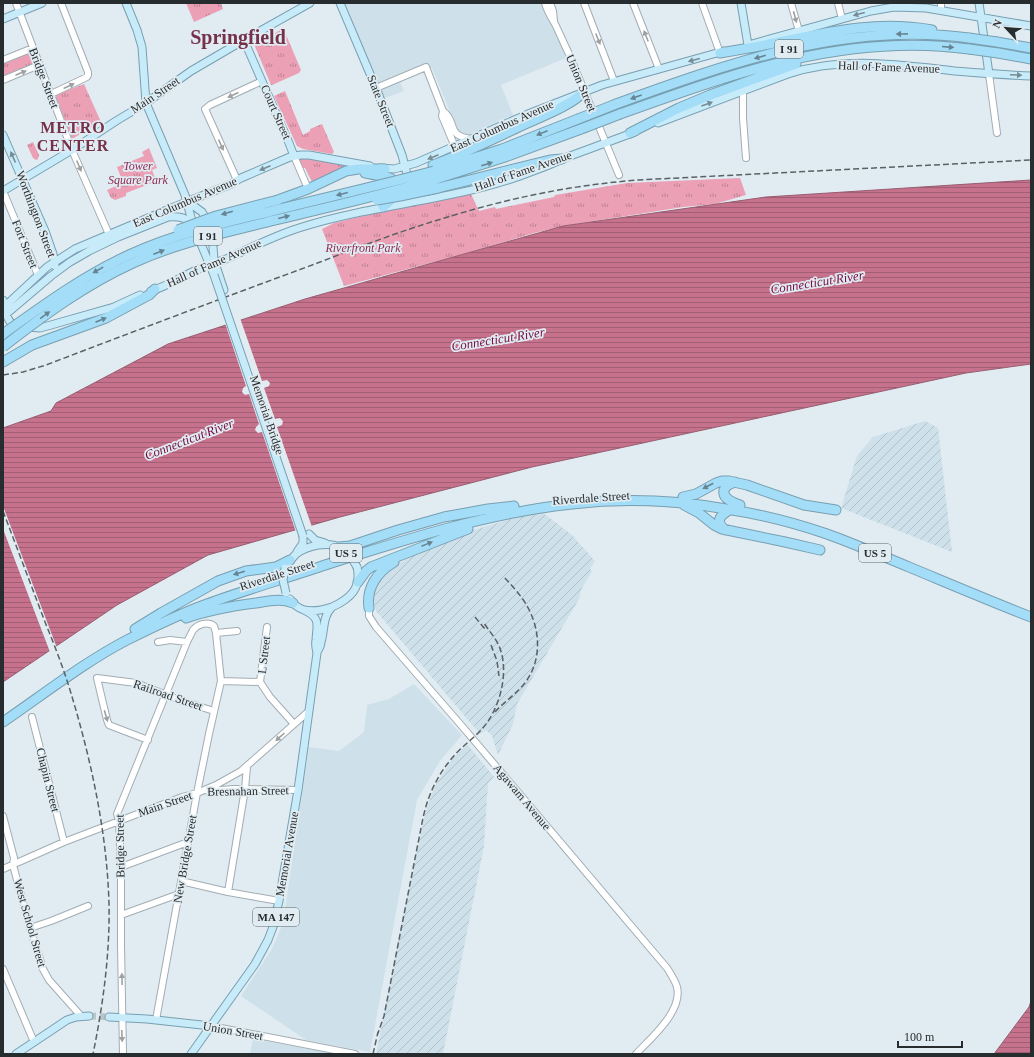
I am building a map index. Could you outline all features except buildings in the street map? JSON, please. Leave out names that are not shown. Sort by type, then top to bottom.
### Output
[{"type":"highway","points":[[720,53],[828,31],[865,27],[909,27],[933,30],[966,38]]},
{"type":"highway","name":"I 91","points":[[3,347],[54,308],[82,290],[148,256],[206,237],[338,204],[391,198],[435,176],[616,104],[734,64],[776,52],[814,44],[847,38],[891,35],[930,35],[966,38],[1031,48]]},
{"type":"highway","name":"I 91","points":[[3,334],[64,290],[90,274],[154,244],[190,232],[368,187],[435,176],[505,158],[620,114],[691,89],[770,65],[818,54],[866,47],[921,45],[970,49],[1031,59]]},
{"type":"highway","points":[[630,133],[680,108],[726,89],[802,62],[866,47]]},
{"type":"highway","points":[[435,176],[463,153],[574,101],[582,95],[584,91]]},
{"type":"highway","points":[[435,176],[562,158]]},
{"type":"highway","points":[[118,260],[152,241],[201,221],[233,211],[278,200],[308,189],[346,171],[358,169],[385,169]]},
{"type":"highway","points":[[346,171],[386,176],[393,180],[397,186],[397,192],[383,207]]},
{"type":"highway","points":[[3,362],[28,347],[106,318],[149,295],[155,289]]},
{"type":"highway","points":[[679,500],[696,494],[716,483],[725,481],[735,482],[804,505],[836,510]]},
{"type":"highway","points":[[735,482],[726,487],[724,495],[729,500],[740,505]]},
{"type":"highway","name":"Riverdale Street","points":[[3,716],[75,665],[186,606],[375,544],[468,517],[559,499],[638,495],[717,504]]},
{"type":"highway","points":[[679,500],[702,514],[714,525],[725,530],[820,550]]},
{"type":"highway","name":"US 5","points":[[717,504],[740,505],[782,514],[828,528],[1031,612]]},
{"type":"highway","name":"US 5","points":[[717,504],[731,509],[772,518],[825,534],[873,552],[1031,618]]},
{"type":"highway","points":[[340,547],[350,546],[444,517],[488,510],[514,509]]},
{"type":"highway","points":[[358,582],[368,568],[406,554],[514,509]]},
{"type":"highway","points":[[725,530],[720,525],[720,518],[725,512],[731,509]]},
{"type":"highway","points":[[369,608],[369,593],[374,579],[385,568],[406,554]]},
{"type":"highway","points":[[136,632],[161,613],[218,581],[246,571],[276,567],[290,561]]},
{"type":"highway","points":[[136,632],[227,607],[280,600],[293,603]]},
{"type":"highway","name":"Riverdale Street","points":[[3,722],[86,664],[136,632]]},
{"type":"main road","points":[[3,20],[42,3]]},
{"type":"main road","points":[[126,3],[143,50],[146,103],[185,195],[193,225],[212,264]]},
{"type":"main road","name":"Main Street","points":[[3,191],[72,150],[146,103],[188,72],[310,3]]},
{"type":"main road","name":"State Street","points":[[340,3],[376,88],[402,155],[414,202]]},
{"type":"main road","points":[[741,3],[748,45]]},
{"type":"main road","points":[[979,3],[989,74]]},
{"type":"main road","name":"East Columbus Avenue","points":[[4,309],[56,272],[110,237],[294,156],[309,155],[385,169],[406,167],[474,139],[521,117],[584,91],[614,81],[895,5],[941,7],[981,17],[1031,26]]},
{"type":"main road","name":"Court Street","points":[[244,40],[290,143],[294,156]]},
{"type":"main road","name":"Hall of Fame Avenue","points":[[4,309],[8,320],[14,326],[40,328],[110,308],[201,268],[301,227],[339,216],[425,200],[500,182],[551,165],[562,158],[782,76],[825,65],[914,66],[989,74],[1031,76]]},
{"type":"main road","name":"Worthington Street","points":[[3,135],[45,231],[53,254],[56,272]]},
{"type":"main road","points":[[187,202],[202,212],[210,225],[212,233],[212,264]]},
{"type":"main road","name":"East Columbus Avenue","points":[[4,309],[38,275],[54,262],[75,249],[168,217],[182,218],[193,225]]},
{"type":"main road","name":"Memorial Bridge","points":[[212,264],[306,535]]},
{"type":"main road","points":[[306,535],[317,541],[329,544],[340,547],[352,557],[357,567],[358,582],[350,596],[344,601],[320,610],[304,610],[293,603],[286,592],[283,580],[290,561],[302,545],[306,535]]},
{"type":"main road","points":[[290,561],[314,546],[329,544]]},
{"type":"main road","name":"Memorial Avenue","points":[[317,653],[321,643],[326,616],[334,606]]},
{"type":"main road","name":"Memorial Avenue","points":[[190,1054],[259,957],[271,932],[279,901],[298,790],[317,653],[317,622],[312,615],[304,610]]},
{"type":"main road","points":[[16,1054],[67,1020],[81,1016],[89,1016]]},
{"type":"main road","name":"Union Street","points":[[109,1017],[211,1026]]},
{"type":"street","name":"Bridge Street","points":[[16,3],[72,150],[110,237]]},
{"type":"street","points":[[51,94],[87,77],[88,75],[61,3]]},
{"type":"street","name":"Union Street","points":[[544,3],[569,54],[619,175]]},
{"type":"street","name":"Union Street","points":[[550,3],[555,24]]},
{"type":"street","points":[[584,3],[614,81]]},
{"type":"street","points":[[633,3],[659,69]]},
{"type":"street","points":[[702,3],[720,53]]},
{"type":"street","points":[[791,3],[799,31]]},
{"type":"street","points":[[838,3],[842,19]]},
{"type":"street","points":[[3,60],[33,48]]},
{"type":"street","points":[[3,80],[40,65]]},
{"type":"street","points":[[376,88],[426,67],[443,110],[447,114],[456,134],[462,137],[474,139]]},
{"type":"street","points":[[989,74],[997,133]]},
{"type":"street","points":[[237,180],[205,109],[210,105],[262,81]]},
{"type":"street","points":[[743,91],[743,118],[746,158]]},
{"type":"street","points":[[443,110],[442,116],[455,147]]},
{"type":"street","name":"Court Street","points":[[294,156],[306,184]]},
{"type":"street","name":"Fort Street","points":[[3,191],[38,275]]},
{"type":"street","name":"Agawam Avenue","points":[[369,608],[369,616],[376,627],[667,968],[677,987],[677,999],[670,1018],[636,1054]]},
{"type":"street","name":"Bridge Street","points":[[123,1054],[121,867],[119,821],[117,814],[187,642],[194,629],[203,624],[210,624],[214,626],[216,633]]},
{"type":"street","name":"L Street","points":[[260,682],[267,627]]},
{"type":"street","points":[[216,633],[238,630]]},
{"type":"street","name":"New Bridge Street","points":[[156,1020],[197,793],[221,681],[216,633]]},
{"type":"street","points":[[158,642],[170,640],[187,642]]},
{"type":"street","name":"Railroad Street","points":[[148,740],[109,725],[106,720],[97,678],[136,682],[166,695],[214,710]]},
{"type":"street","points":[[221,681],[260,682],[270,697],[294,724]]},
{"type":"street","name":"Main Street","points":[[3,869],[64,842],[216,785],[247,767],[309,711]]},
{"type":"street","name":"Chapin Street","points":[[32,717],[64,842]]},
{"type":"street","points":[[228,892],[245,789],[247,767]]},
{"type":"street","name":"Bresnahan Street","points":[[197,793],[218,790],[245,789],[298,790]]},
{"type":"street","name":"West School Street","points":[[3,816],[14,858],[13,865],[40,963],[45,974],[81,1016]]},
{"type":"street","points":[[121,867],[188,842]]},
{"type":"street","points":[[181,881],[228,892],[279,901]]},
{"type":"street","points":[[121,915],[179,894]]},
{"type":"street","points":[[30,928],[88,906]]},
{"type":"street","points":[[3,969],[34,1042]]},
{"type":"street","name":"Union Street","points":[[211,1026],[355,1054]]},
{"type":"shaded area","points":[[344,3],[543,3],[566,58],[501,85],[513,115],[470,134],[465,134],[457,129],[432,68],[400,82],[404,91],[385,98]]},
{"type":"shaded area","points":[[925,421],[938,428],[952,552],[841,508],[857,456],[873,437]]},
{"type":"shaded area","points":[[542,512],[572,535],[595,561],[590,569],[592,571],[581,590],[579,599],[517,704],[513,724],[498,755],[492,736],[486,730],[480,734],[376,611],[372,595],[375,585],[382,574],[392,567],[441,541],[524,515]]},
{"type":"shaded area","points":[[414,684],[462,735],[440,761],[417,800],[370,1052],[306,1040],[241,996],[272,949],[283,923],[309,747],[339,751],[364,732],[367,705],[389,699]]},
{"type":"shaded area","points":[[467,744],[494,777],[488,783],[484,846],[443,1054],[376,1054],[403,916],[426,810],[435,786],[452,759]]},
{"type":"shaded area","points":[[253,1039],[338,1054],[250,1054]]},
{"type":"green space","points":[[186,3],[221,3],[223,9],[194,22]]},
{"type":"green space","points":[[281,29],[284,30],[301,70],[299,73],[271,85],[254,44],[273,35]]},
{"type":"green space","points":[[28,52],[34,66],[3,79],[3,62]]},
{"type":"green space","points":[[84,84],[101,122],[72,139],[55,95]]},
{"type":"green space","points":[[285,91],[303,135],[310,131],[310,129],[322,124],[334,152],[332,154],[303,149],[297,146],[274,96]]},
{"type":"green space","points":[[33,142],[39,155],[38,159],[36,160],[33,158],[27,145]]},
{"type":"green space","name":"Tower Square Park","points":[[149,148],[157,168],[152,170],[155,178],[152,183],[126,193],[126,196],[115,200],[111,198],[107,190],[123,183],[117,167],[144,156],[142,152]]},
{"type":"green space","points":[[299,158],[309,158],[351,167],[313,184],[305,168],[302,168],[298,160]]},
{"type":"green space","name":"Riverfront Park","points":[[740,178],[746,195],[715,204],[683,207],[563,226],[344,286],[322,229],[334,223],[371,214],[471,194],[479,211],[554,197],[555,195],[627,183]]},
{"type":"water","name":"Connecticut River","points":[[1031,180],[1031,364],[966,373],[532,467],[340,517],[208,555],[117,605],[3,682],[3,428],[51,411],[56,403],[168,344],[305,299],[563,226],[766,197]]},
{"type":"water","points":[[1031,1001],[1031,1054],[994,1054],[1029,1007]]},
{"type":"pier","points":[[240,318],[262,381],[267,380],[270,383],[269,386],[264,388],[275,419],[280,418],[283,421],[282,425],[277,427],[312,527],[296,532],[262,432],[258,433],[255,430],[259,424],[249,394],[245,395],[242,392],[243,388],[246,386],[225,323]]},
{"type":"pier","points":[[3,506],[57,648],[50,652],[3,529]]},
{"type":"tunnel","points":[[89,1016],[109,1017]]},
{"type":"railway","points":[[3,375],[23,372],[46,365],[414,227],[518,198],[589,185],[638,180],[1031,160]]},
{"type":"railway","points":[[3,511],[67,681],[85,742],[97,796],[108,877],[109,923],[105,979],[93,1054]]},
{"type":"railway","points":[[495,712],[521,688],[530,675],[537,656],[538,646],[532,615],[522,598],[504,577]]},
{"type":"railway","points":[[475,617],[485,629]]},
{"type":"railway","points":[[377,1036],[384,1016],[423,818],[428,801],[434,786],[447,765],[459,750],[482,729],[494,711],[498,701],[504,667],[499,646],[484,623]]},
{"type":"railway","points":[[491,645],[497,661],[499,676]]},
{"type":"railway","points":[[373,1054],[378,1032]]},
{"type":"district","name":"Springfield","points":[[238,37]]},
{"type":"district","name":"METRO CENTER","points":[[73,136]]}]
